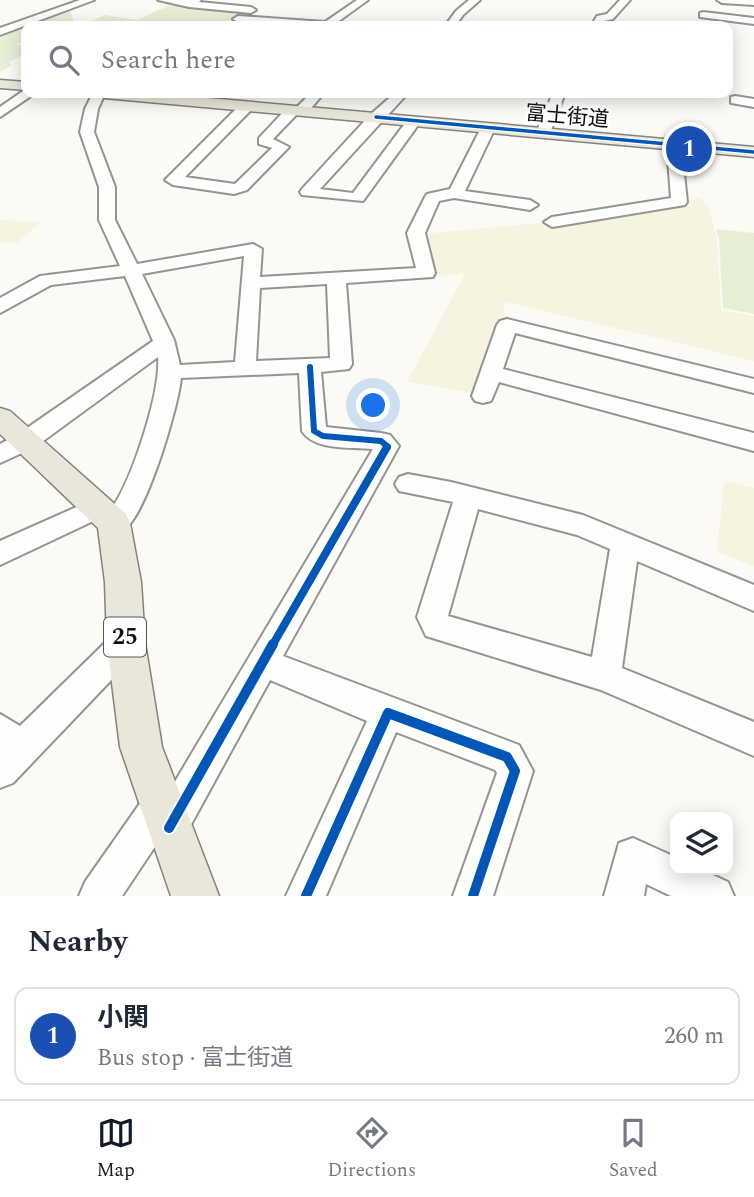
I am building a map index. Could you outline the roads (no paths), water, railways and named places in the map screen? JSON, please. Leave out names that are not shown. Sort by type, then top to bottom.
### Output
[{"type":"main road","points":[[0,84],[21,86]]},
{"type":"main road","name":"富士街道","points":[[157,98],[754,152]]},
{"type":"main road","points":[[9,437],[107,515]]},
{"type":"main road","name":"25","points":[[107,515],[123,582],[126,643],[141,747],[195,896]]},
{"type":"street","points":[[48,0],[74,9]]},
{"type":"street","points":[[35,21],[74,9],[89,0]]},
{"type":"street","points":[[163,0],[255,7],[235,21]]},
{"type":"street","points":[[333,21],[363,0]]},
{"type":"street","points":[[453,21],[475,0]]},
{"type":"street","points":[[599,21],[601,18],[610,17],[625,0]]},
{"type":"street","points":[[722,0],[754,2]]},
{"type":"street","points":[[703,15],[754,21]]},
{"type":"street","points":[[238,19],[259,21]]},
{"type":"street","points":[[0,32],[21,25]]},
{"type":"street","points":[[0,113],[21,97]]},
{"type":"street","points":[[0,554],[107,515],[123,516],[136,489],[163,408],[171,372],[164,342],[107,220],[110,204],[106,181],[91,152],[85,129],[99,98]]},
{"type":"street","points":[[247,106],[173,180],[234,189],[242,187],[282,147],[264,141],[312,98]]},
{"type":"street","points":[[397,98],[308,192],[357,198],[414,121]]},
{"type":"street","points":[[543,133],[557,98]]},
{"type":"street","points":[[735,100],[754,103]]},
{"type":"street","points":[[456,193],[488,128]]},
{"type":"street","points":[[552,222],[678,202],[674,145]]},
{"type":"street","points":[[251,283],[426,273],[416,233],[433,197],[456,193],[464,197],[530,205]]},
{"type":"street","points":[[0,307],[27,289],[47,280],[132,271],[253,249],[245,368]]},
{"type":"street","points":[[171,372],[338,366],[343,362],[336,279]]},
{"type":"street","points":[[483,396],[507,325],[754,386]]},
{"type":"street","points":[[9,437],[164,342]]},
{"type":"street","points":[[99,896],[165,817],[262,662],[366,480],[371,478],[387,446],[381,441],[323,436],[314,431],[310,368]]},
{"type":"street","points":[[491,373],[754,442]]},
{"type":"street","points":[[408,484],[583,526],[754,598]]},
{"type":"street","points":[[468,497],[432,617],[437,626],[605,676],[754,739]]},
{"type":"street","points":[[605,676],[625,544]]},
{"type":"street","points":[[7,750],[126,643]]},
{"type":"street","points":[[262,662],[507,757],[515,771],[473,896]]},
{"type":"street","points":[[306,896],[388,713]]},
{"type":"street","points":[[624,896],[633,857],[714,896]]},
{"type":"place","name":"小関","points":[[689,149]]}]
